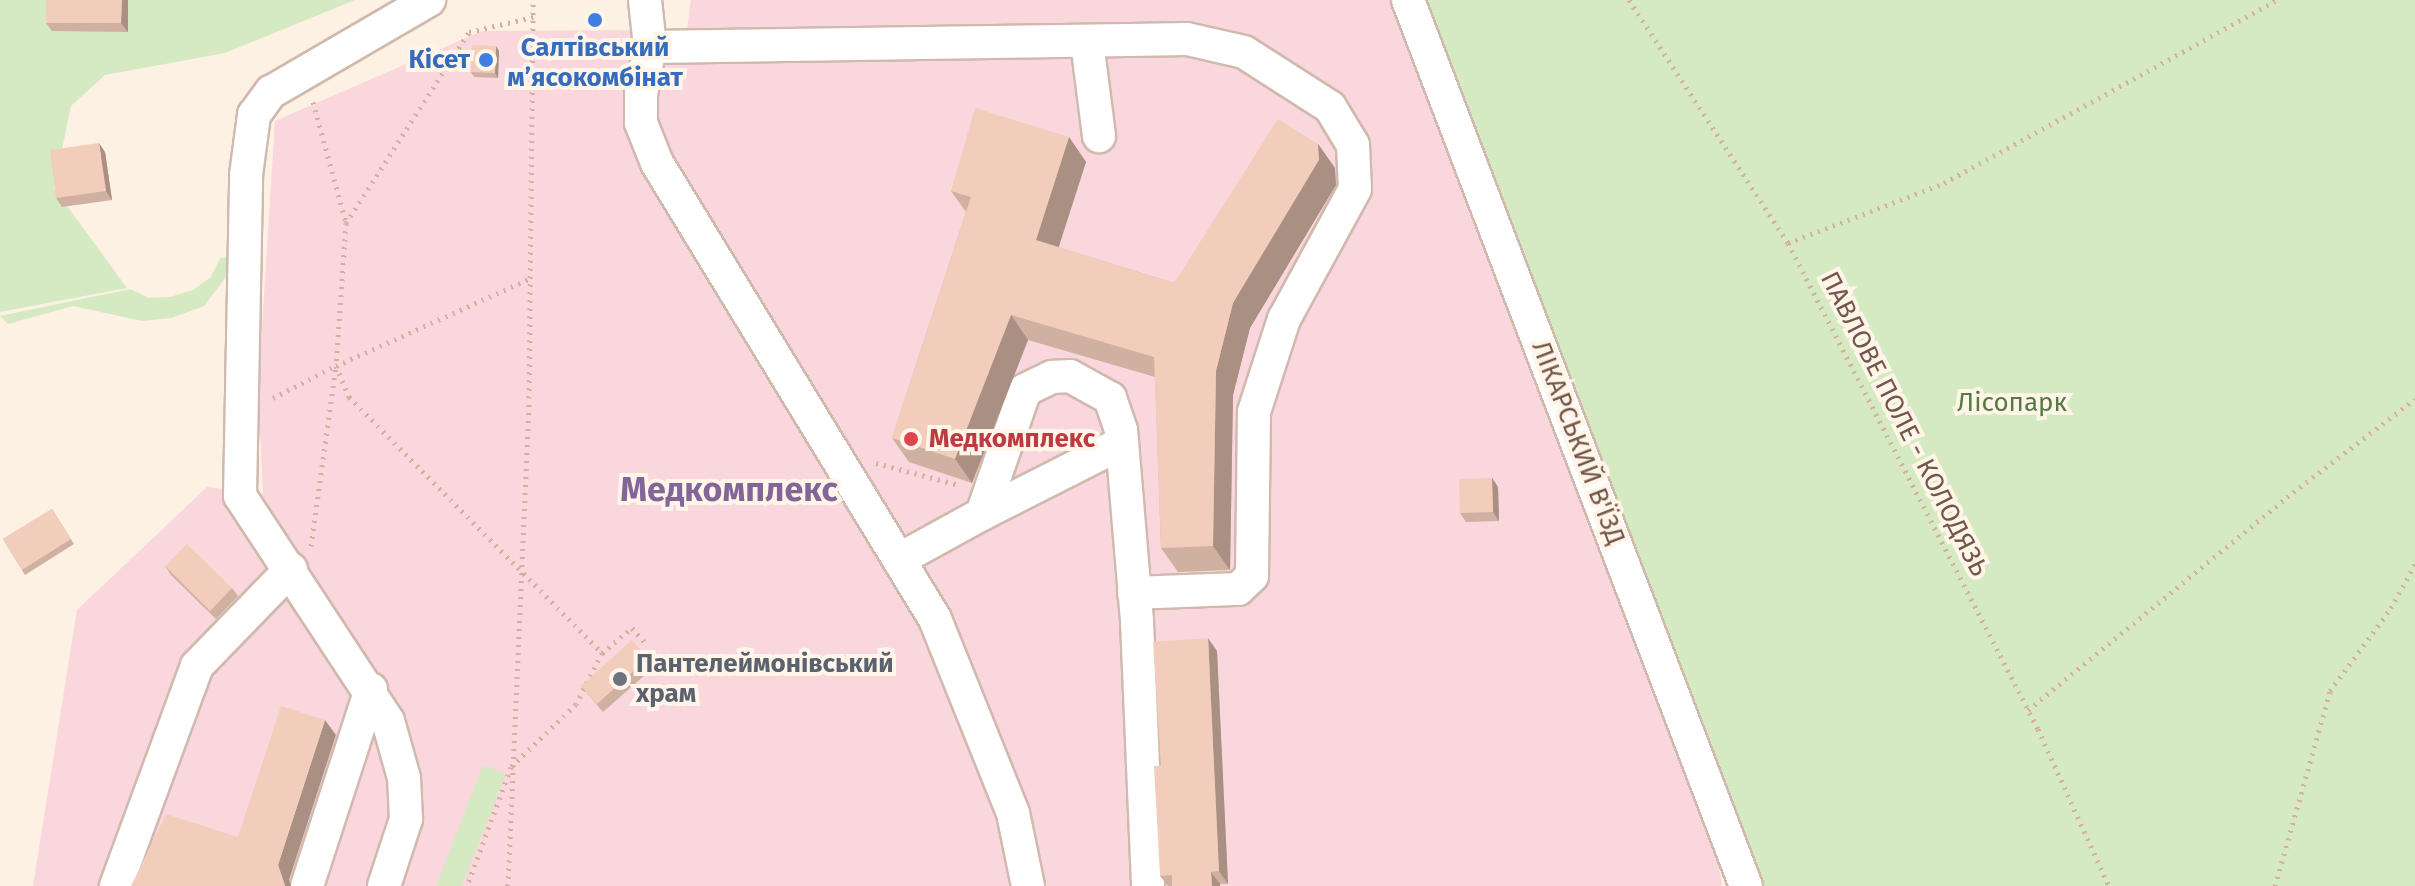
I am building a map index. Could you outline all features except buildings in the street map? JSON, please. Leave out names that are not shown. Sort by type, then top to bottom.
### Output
[{"type":"street","points":[[384,886],[406,819],[405,791],[388,721],[371,689],[240,496],[251,129],[260,103],[304,70],[429,0]]},
{"type":"street","points":[[645,0],[650,47],[641,94],[641,123],[657,163],[900,559],[964,683],[1013,813],[1028,886]]},
{"type":"street","name":"ЛІКАРСЬКИЙ В'ЇЗД","points":[[1408,0],[1746,886]]},
{"type":"street","points":[[650,47],[1187,39],[1244,52],[1330,107],[1356,158],[1355,189],[1284,319],[1254,412],[1252,576],[1238,589],[1134,593]]},
{"type":"street","points":[[1087,42],[1099,136]]},
{"type":"street","points":[[985,504],[1019,399],[1035,383],[1070,376],[1101,390],[1117,407],[1134,593],[1148,886]]},
{"type":"street","points":[[900,559],[985,504],[1122,443]]},
{"type":"street","points":[[116,886],[197,666],[298,580]]},
{"type":"street","points":[[307,886],[371,689]]},
{"type":"path","points":[[508,886],[531,278],[533,0]]},
{"type":"path","name":"ПАВЛОВЕ ПОЛЕ - КОЛОДЯЗЬ","points":[[1629,0],[1788,243],[2028,710],[2109,886]]},
{"type":"path","points":[[1788,243],[1944,183],[2277,0]]},
{"type":"path","points":[[346,223],[469,32],[533,17]]},
{"type":"path","points":[[298,580],[336,366],[346,223],[304,70]]},
{"type":"path","points":[[242,414],[336,366],[531,278]]},
{"type":"path","points":[[336,366],[367,420],[602,653]]},
{"type":"path","points":[[2028,710],[2287,497],[2415,399]]},
{"type":"path","points":[[865,460],[985,504]]},
{"type":"path","points":[[2275,886],[2330,691],[2391,608],[2415,564]]},
{"type":"path","points":[[467,886],[511,767],[576,704],[602,653],[632,628],[648,646]]},
{"type":"shaded area","name":"Медкомплекс","points":[[691,0],[1391,0],[1710,816],[1722,886],[33,886],[77,610],[207,487],[263,494],[258,390],[275,121],[482,31],[687,30]]},
{"type":"green space","points":[[0,0],[355,0],[225,53],[105,75],[71,106],[54,188],[127,288],[0,312]]},
{"type":"green space","name":"Лісопарк","points":[[1427,0],[2415,0],[2415,886],[1750,886],[1738,821]]},
{"type":"green space","points":[[230,257],[229,273],[204,306],[171,318],[142,321],[73,306],[8,324],[0,316],[130,289],[149,298],[170,297],[193,290],[211,277],[220,258]]},
{"type":"green space","points":[[483,765],[506,774],[462,886],[436,886]]},
{"type":"place","name":"Салтівський мʼясокомбінат","points":[[595,20]]},
{"type":"place","name":"Кісет","points":[[486,60]]},
{"type":"place","name":"Медкомплекс","points":[[911,439]]},
{"type":"place","name":"Пантелеймонівський храм","points":[[620,679]]},
{"type":"district","name":"Медкомплекс","points":[[729,490]]}]
